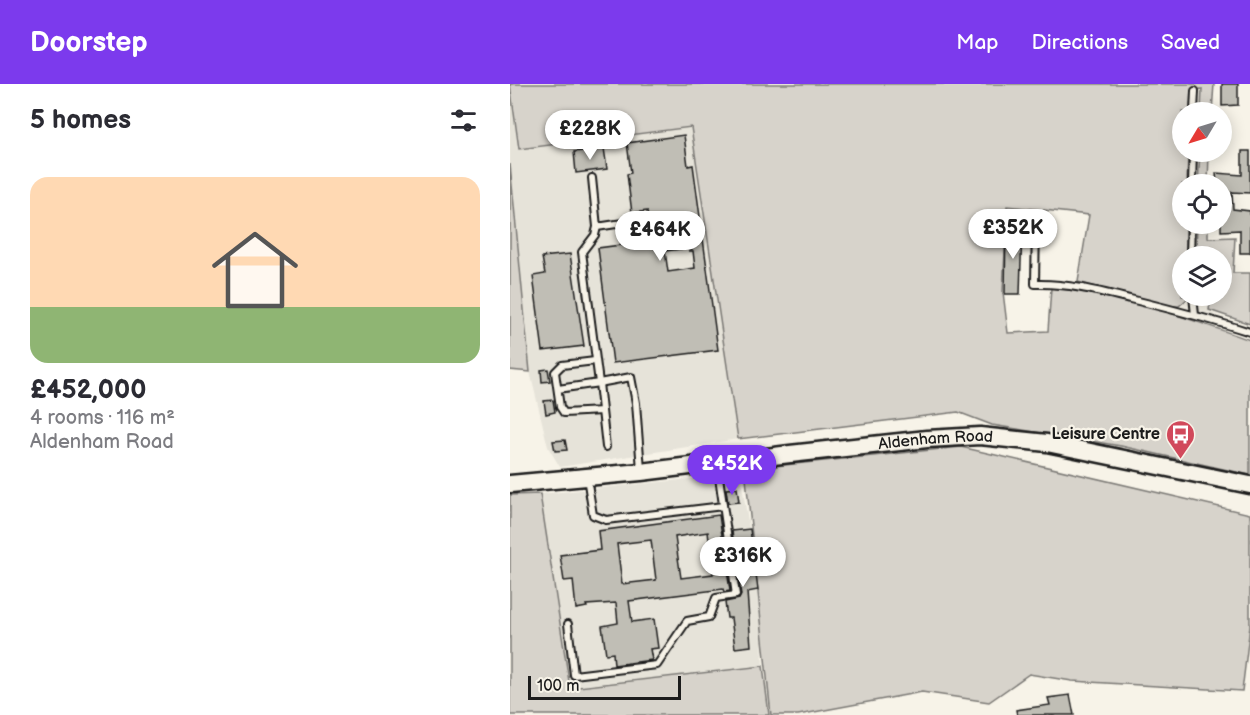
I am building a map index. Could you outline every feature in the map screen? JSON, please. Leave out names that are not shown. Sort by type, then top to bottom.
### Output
[{"type":"main road","name":"Aldenham Road","points":[[510,484],[641,472],[927,439],[980,436],[1047,443],[1250,485]]},
{"type":"lane","points":[[1194,102],[1195,91]]},
{"type":"lane","points":[[592,178],[597,227],[595,235],[582,252],[606,447]]},
{"type":"lane","points":[[597,227],[642,220]]},
{"type":"lane","points":[[1036,222],[1035,284],[1054,283],[1078,286],[1196,315],[1250,332]]},
{"type":"lane","points":[[1195,306],[1196,315]]},
{"type":"lane","points":[[595,361],[562,365],[555,372],[560,407],[564,413],[602,411]]},
{"type":"lane","points":[[558,389],[631,377],[636,403],[641,472]]},
{"type":"lane","points":[[568,624],[574,675],[657,665],[687,621],[709,617],[716,598],[736,595],[717,463]]},
{"type":"lane","points":[[587,477],[593,515],[606,520],[723,506]]},
{"type":"shaded area","points":[[510,84],[927,84],[958,412],[738,439],[560,467],[548,447],[530,372],[510,164]]},
{"type":"shaded area","points":[[510,84],[1214,84],[1213,102],[1201,102],[1202,89],[1191,91],[1190,102],[1172,102],[1172,162],[1188,162],[1187,174],[1172,174],[1172,234],[1186,234],[1186,246],[1172,246],[1172,306],[1078,282],[1089,215],[1007,206],[1003,292],[1008,333],[1048,331],[1051,288],[1127,301],[1250,340],[1250,475],[1121,446],[992,425],[958,412],[738,439],[691,127],[519,149]]},
{"type":"shaded area","points":[[1199,162],[1209,162],[1208,174],[1199,174]]},
{"type":"shaded area","points":[[510,164],[530,372],[510,370]]},
{"type":"shaded area","points":[[1197,234],[1208,234],[1208,238],[1235,237],[1233,273],[1250,273],[1250,324],[1209,310],[1210,306],[1232,306],[1232,246],[1196,246]]},
{"type":"shaded area","points":[[961,447],[1250,514],[1250,626],[1242,691],[1072,681],[1029,674],[989,702],[922,692],[798,715],[771,715],[745,469]]},
{"type":"shaded area","points":[[740,474],[760,592],[763,666],[769,715],[510,715],[510,495]]},
{"type":"shaded area","points":[[540,494],[570,688],[763,666],[769,715],[510,715],[510,495]]},
{"type":"building","points":[[1222,84],[1238,84],[1238,105],[1232,105],[1232,102],[1222,102]]},
{"type":"building","points":[[684,135],[688,166],[693,165],[718,350],[613,363],[598,248],[651,241],[647,211],[632,213],[627,174],[631,173],[627,143]],"holes":[[[688,248],[689,251],[693,251],[695,268],[668,272],[665,251]]]},
{"type":"building","points":[[604,148],[607,169],[576,173],[574,152]]},
{"type":"building","points":[[1242,151],[1250,151],[1250,193],[1232,192],[1232,174],[1242,175]]},
{"type":"building","points":[[1232,192],[1233,209],[1250,211],[1250,253],[1240,253],[1240,230],[1232,230]]},
{"type":"building","points":[[1006,227],[1022,227],[1020,294],[1005,294]]},
{"type":"building","points":[[570,254],[584,346],[543,351],[533,276],[545,274],[542,257]]},
{"type":"building","points":[[548,369],[550,381],[542,382],[541,370]]},
{"type":"building","points":[[553,400],[555,412],[546,414],[544,401]]},
{"type":"building","points":[[565,440],[567,450],[555,451],[553,441]]},
{"type":"building","points":[[737,488],[739,502],[728,503],[726,489]]},
{"type":"building","points":[[719,515],[730,591],[724,592],[723,589],[629,601],[632,622],[654,619],[658,648],[650,649],[652,660],[614,665],[613,653],[606,654],[602,626],[618,623],[616,603],[586,605],[587,607],[576,609],[573,580],[564,581],[560,555],[600,550],[598,531]],"holes":[[[708,532],[713,574],[681,578],[675,537]],[[651,540],[656,580],[622,584],[617,544]]]},
{"type":"building","points":[[750,529],[758,590],[747,592],[751,646],[735,648],[731,618],[727,618],[725,602],[739,599],[741,595],[732,531]]},
{"type":"building","points":[[1070,695],[1074,715],[1017,715],[1016,710],[1050,705],[1048,698]]},
{"type":"place","name":"Leisure Centre","points":[[1181,460]]}]
